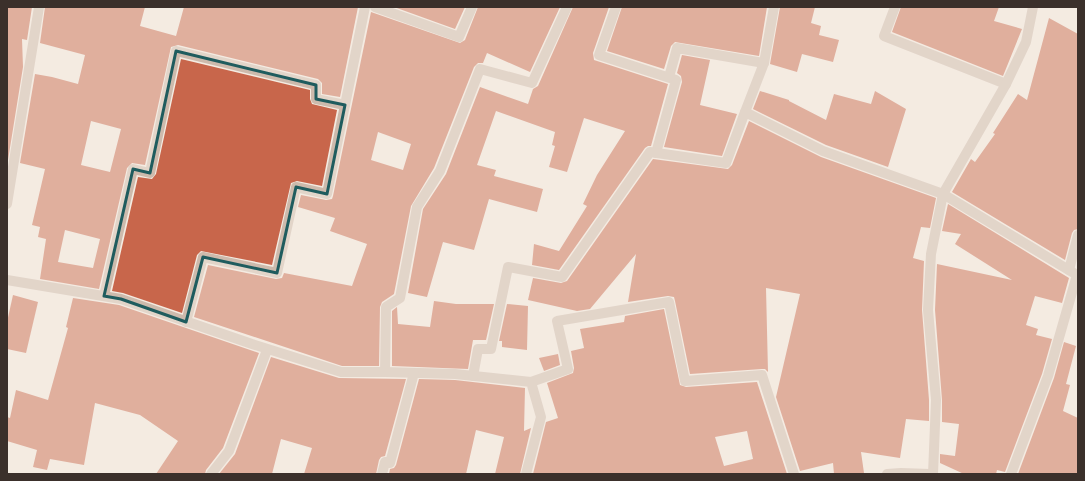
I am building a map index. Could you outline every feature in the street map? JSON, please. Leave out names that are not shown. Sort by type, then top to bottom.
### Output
[{"type":"street","points":[[7,204],[39,7]]},
{"type":"street","points":[[186,322],[203,257],[277,273],[296,187],[327,194],[365,7]]},
{"type":"street","points":[[375,7],[459,37],[472,7]]},
{"type":"street","points":[[385,372],[386,307],[400,298],[417,207],[440,171],[480,69],[532,83],[567,7]]},
{"type":"street","points":[[616,7],[600,55],[676,80],[656,153]]},
{"type":"street","points":[[473,376],[478,349],[491,349],[508,267],[562,277],[650,152],[726,163],[764,63],[774,7]]},
{"type":"street","points":[[895,7],[884,36],[1006,84]]},
{"type":"street","points":[[933,474],[936,400],[928,310],[931,254],[943,194],[1006,84],[1026,42],[1032,7]]},
{"type":"street","points":[[669,77],[676,48],[764,63]]},
{"type":"street","points":[[104,296],[133,169],[150,173],[176,51],[316,85],[316,99],[345,105]]},
{"type":"street","points":[[745,112],[822,151],[943,194],[1075,273]]},
{"type":"street","points":[[1011,474],[1048,376],[1075,273],[1078,235]]},
{"type":"street","points":[[7,280],[121,299],[267,350],[341,372],[385,372],[473,376],[531,382],[568,369],[557,321],[669,302],[685,380],[762,375],[794,474]]},
{"type":"street","points":[[210,474],[229,451],[267,350]]},
{"type":"street","points":[[382,474],[385,462],[390,462],[414,373]]},
{"type":"street","points":[[526,474],[541,417],[531,382]]},
{"type":"street","points":[[887,474],[930,474]]},
{"type":"highlighted area","points":[[176,51],[316,85],[316,99],[345,105],[327,194],[296,187],[277,273],[203,257],[186,322],[121,299],[104,296],[133,169],[150,173]]},
{"type":"building","points":[[7,7],[32,7],[27,40],[22,39],[23,67],[8,160]]},
{"type":"building","points":[[45,7],[145,7],[140,26],[176,36],[184,7],[358,7],[340,97],[322,94],[322,83],[318,79],[178,45],[171,47],[145,165],[132,163],[127,168],[99,289],[40,279],[46,239],[38,237],[40,227],[32,225],[45,169],[20,163],[35,74],[78,84],[85,55],[40,43]],"holes":[[[91,121],[121,129],[110,172],[81,165]],[[65,230],[100,239],[93,268],[58,262]]]},
{"type":"building","points":[[394,7],[465,7],[455,29]]},
{"type":"building","points":[[478,7],[560,7],[530,72],[487,53],[483,63],[478,63],[474,67],[434,168],[411,206],[394,294],[382,302],[380,307],[379,366],[342,366],[194,317],[208,265],[276,279],[282,278],[284,273],[352,286],[367,244],[330,231],[335,218],[298,207],[301,195],[326,200],[332,199],[371,12],[460,43],[465,40]],"holes":[[[378,132],[411,144],[403,170],[371,160]]]},
{"type":"building","points":[[573,7],[609,7],[593,53],[594,60],[668,84],[651,146],[645,148],[559,270],[532,265],[534,244],[559,251],[587,206],[583,204],[597,175],[625,131],[584,118],[567,172],[549,167],[555,146],[552,145],[555,132],[496,111],[477,165],[496,170],[494,176],[543,189],[537,212],[489,199],[474,250],[443,242],[427,297],[408,293],[423,209],[446,174],[480,87],[528,104],[533,89],[538,86]]},
{"type":"building","points":[[622,7],[767,7],[759,56],[675,42],[671,46],[664,69],[607,51]]},
{"type":"building","points":[[780,7],[815,7],[811,23],[821,26],[819,35],[839,40],[833,62],[802,54],[797,72],[770,64]]},
{"type":"building","points":[[901,7],[999,7],[994,21],[1022,29],[1003,76],[892,32]]},
{"type":"building","points":[[1049,18],[1078,34],[1078,229],[1074,230],[1072,233],[1065,260],[952,192],[971,159],[975,162],[995,134],[993,133],[1018,94],[1027,100]]},
{"type":"building","points":[[682,55],[710,60],[700,105],[737,114],[722,156],[664,147],[682,82],[681,76],[677,73]]},
{"type":"building","points":[[181,59],[310,90],[310,99],[312,104],[337,110],[322,186],[297,181],[291,183],[272,265],[201,251],[197,255],[182,313],[123,293],[112,291],[138,177],[152,179],[156,174]]},
{"type":"building","points":[[760,91],[789,100],[826,120],[834,94],[871,104],[875,91],[906,109],[888,167],[826,145],[753,109]]},
{"type":"building","points":[[749,121],[821,157],[936,198],[930,228],[921,227],[913,258],[924,261],[922,310],[929,400],[929,421],[906,419],[900,458],[861,452],[864,473],[834,474],[833,463],[800,471],[776,397],[800,294],[766,288],[768,372],[765,369],[762,369],[690,374],[674,297],[668,296],[628,302],[636,254],[590,309],[577,311],[528,300],[533,278],[561,283],[567,281],[653,159],[728,169],[732,165]]},
{"type":"building","points":[[948,204],[1069,278],[1062,303],[1035,296],[1026,325],[1038,329],[1036,335],[1052,339],[1042,374],[1005,472],[997,470],[996,474],[964,474],[940,463],[940,454],[955,456],[959,424],[942,422],[942,400],[935,310],[937,264],[1012,280],[955,244],[961,234],[942,231]]},
{"type":"building","points":[[13,295],[38,302],[26,353],[7,349],[7,322]]},
{"type":"building","points":[[73,298],[119,305],[259,353],[223,448],[206,470],[205,474],[156,474],[178,441],[140,415],[95,403],[84,465],[50,459],[47,470],[33,467],[37,450],[7,441],[7,417],[10,418],[16,390],[48,400],[68,328],[66,327]]},
{"type":"building","points":[[434,301],[456,304],[494,304],[486,340],[473,340],[468,369],[392,366],[392,311],[397,307],[398,324],[430,327]]},
{"type":"building","points":[[507,304],[528,306],[527,350],[502,347],[502,341],[499,341]]},
{"type":"building","points":[[664,309],[680,385],[686,387],[757,382],[787,474],[533,474],[546,422],[558,418],[547,383],[573,373],[574,368],[571,351],[584,348],[580,329],[624,322],[625,316]],"holes":[[[747,431],[753,459],[724,466],[715,437]]]},
{"type":"building","points":[[1064,342],[1076,346],[1066,384],[1070,385],[1063,411],[1078,418],[1078,474],[1018,474],[1054,378]]},
{"type":"building","points":[[558,354],[560,365],[544,371],[539,358]]},
{"type":"building","points":[[271,357],[339,378],[406,379],[385,456],[381,457],[379,460],[376,474],[304,474],[312,448],[281,439],[272,474],[219,474],[235,454]]},
{"type":"building","points":[[419,379],[455,380],[525,388],[524,431],[531,428],[520,474],[495,474],[504,437],[476,430],[466,474],[389,474],[390,469],[394,468],[396,465]]}]
